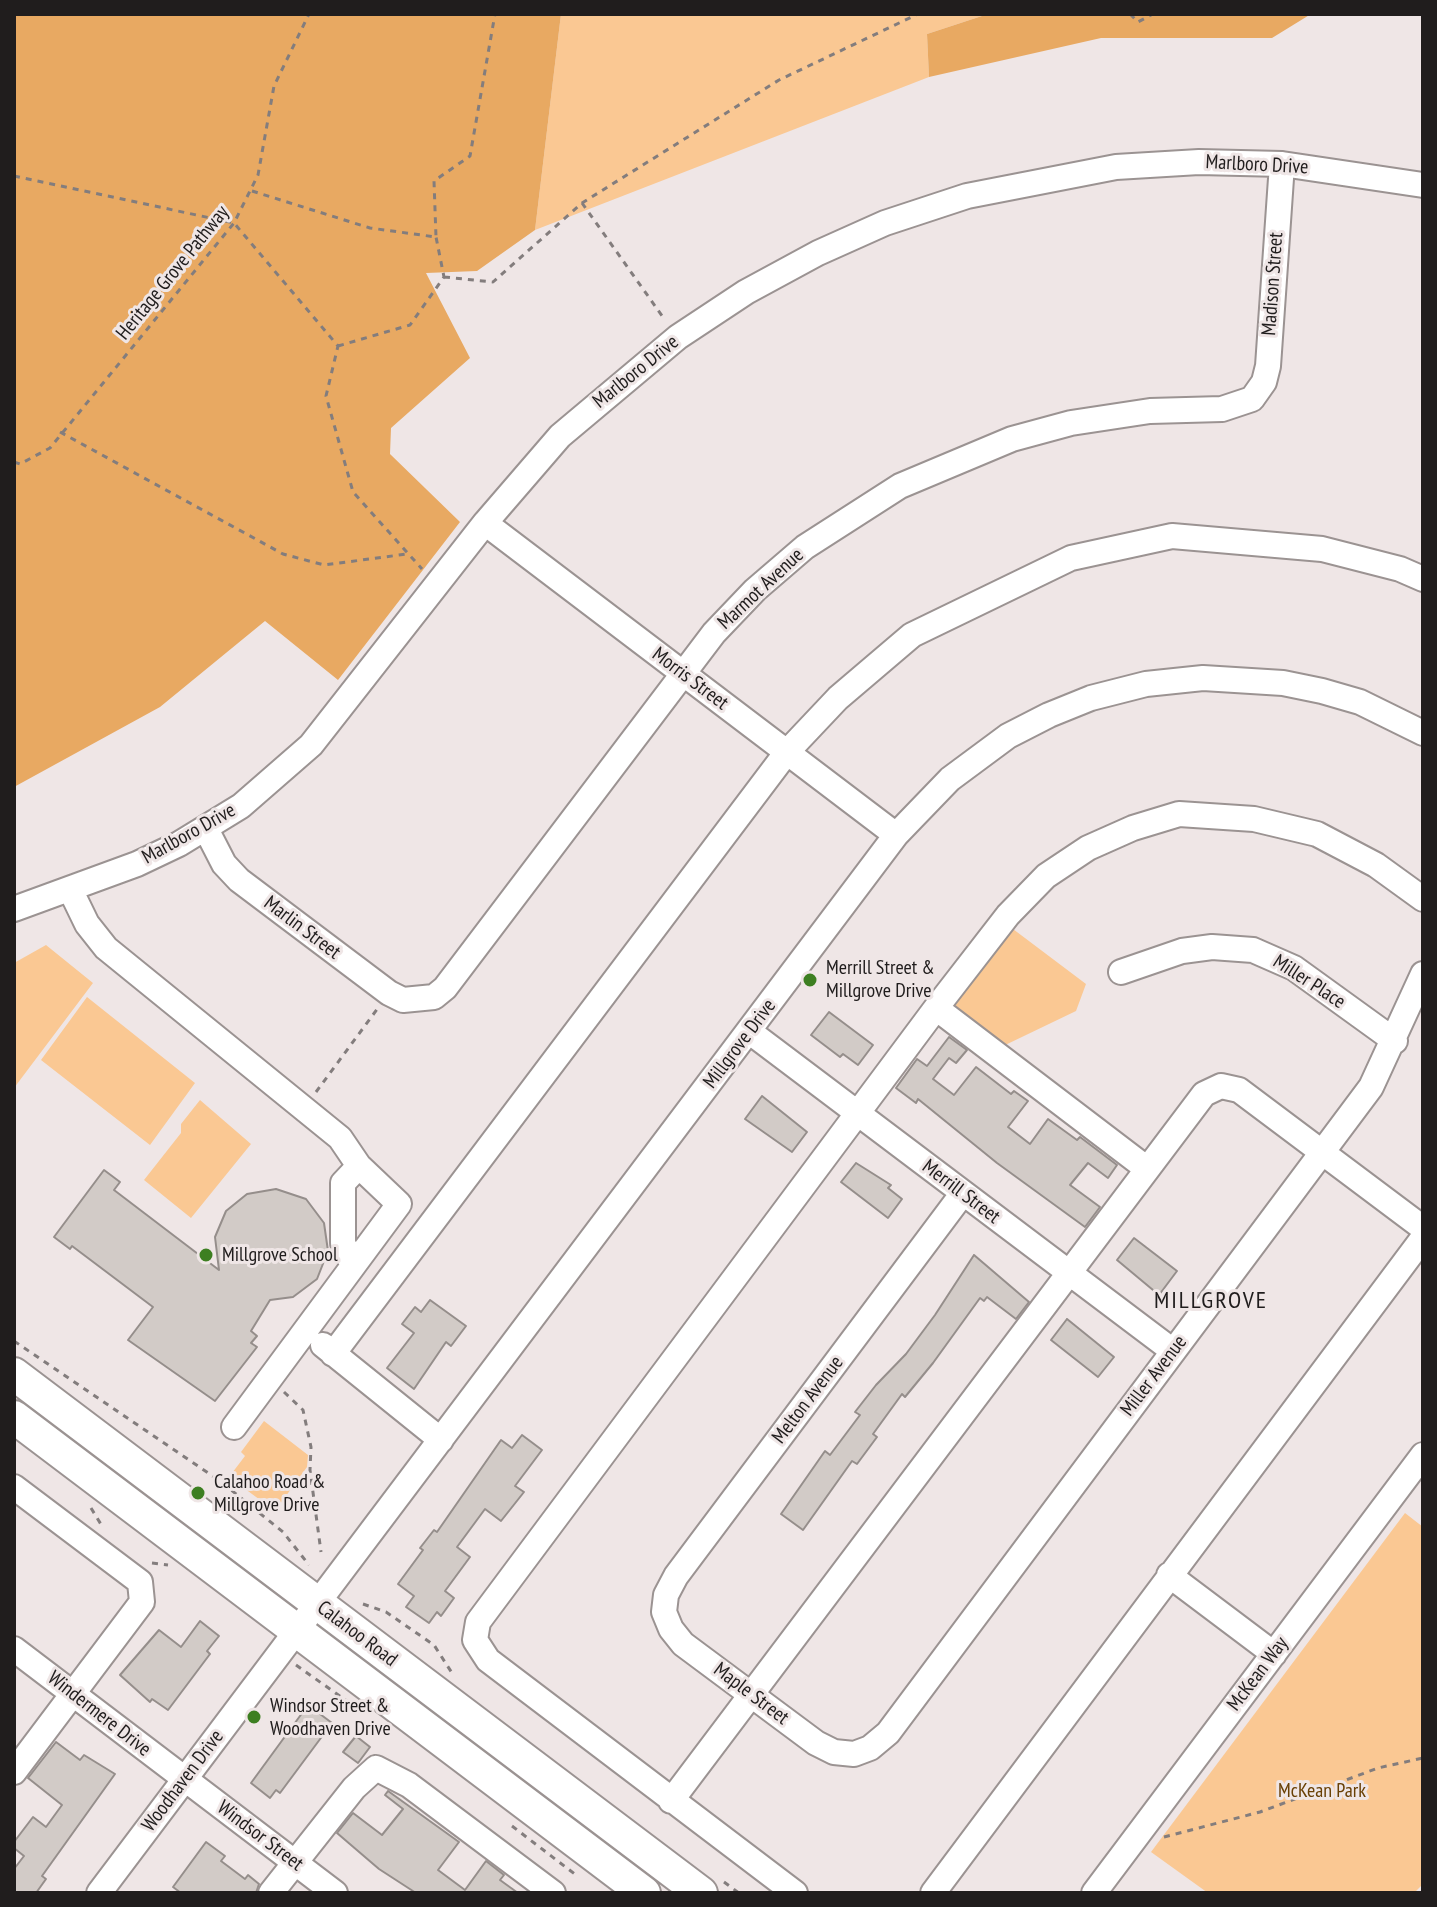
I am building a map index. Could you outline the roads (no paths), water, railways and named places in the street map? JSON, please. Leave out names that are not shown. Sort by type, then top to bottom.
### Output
[{"type":"main road","name":"Calahoo Road","points":[[14,1374],[701,1893]]},
{"type":"main road","name":"Calahoo Road","points":[[14,1417],[644,1893]]},
{"type":"street","name":"Marlboro Drive","points":[[14,909],[137,864],[206,829],[241,806],[311,745],[485,523],[560,436],[690,329],[746,292],[818,253],[885,223],[967,196],[1043,179],[1144,165],[1199,162],[1282,164],[1423,185]]},
{"type":"street","name":"Madison Street","points":[[1252,399],[1264,382],[1268,366],[1282,164]]},
{"type":"street","name":"Marmot Avenue","points":[[419,1000],[434,997],[445,988],[682,673],[755,590],[805,547],[900,486],[1012,439],[1071,423],[1150,411],[1222,409],[1252,399]]},
{"type":"street","name":"Morris Street","points":[[485,523],[896,835]]},
{"type":"street","points":[[333,1354],[787,752],[838,698],[912,635],[1071,558],[1172,536],[1322,549],[1400,569],[1423,579]]},
{"type":"street","name":"Millgrove Drive","points":[[316,1604],[896,835],[950,779],[1008,736],[1091,698],[1146,684],[1203,678],[1283,683],[1360,702],[1423,733]]},
{"type":"street","points":[[795,1893],[488,1660],[475,1640],[475,1629],[936,1008],[1008,915],[1046,876],[1088,848],[1133,828],[1179,814],[1254,819],[1317,834],[1376,865],[1423,899]]},
{"type":"street","name":"Marlin Street","points":[[206,829],[224,864],[239,880],[389,993],[403,1000],[419,1000]]},
{"type":"street","points":[[70,889],[87,924],[106,948],[307,1109],[340,1138],[359,1166],[399,1204],[234,1427]]},
{"type":"street","name":"Miller Place","points":[[1121,972],[1182,951],[1212,947],[1253,950],[1294,968],[1395,1041]]},
{"type":"street","name":"Miller Avenue","points":[[854,1754],[870,1748],[888,1733],[1371,1087],[1395,1041],[1423,974]]},
{"type":"street","points":[[936,1008],[1146,1168]]},
{"type":"street","name":"Merrill Street","points":[[750,1032],[1173,1351]]},
{"type":"street","points":[[671,1801],[1204,1094],[1221,1086],[1239,1090],[1423,1228]]},
{"type":"street","points":[[353,1266],[343,1243],[343,1183],[359,1166]]},
{"type":"street","name":"Melton Avenue","points":[[664,1612],[666,1595],[676,1576],[963,1193]]},
{"type":"street","points":[[933,1893],[1423,1238]]},
{"type":"street","points":[[305,1332],[441,1440]]},
{"type":"street","name":"McKean Way","points":[[1094,1893],[1423,1455]]},
{"type":"street","points":[[14,1487],[140,1582],[142,1602],[14,1772]]},
{"type":"street","points":[[1169,1575],[1274,1654]]},
{"type":"street","name":"Woodhaven Drive","points":[[99,1893],[316,1604]]},
{"type":"street","name":"Maple Street","points":[[664,1612],[671,1629],[683,1644],[816,1743],[834,1752],[854,1754]]},
{"type":"street","name":"Windermere Drive","points":[[14,1649],[184,1779]]},
{"type":"street","points":[[271,1893],[354,1788],[376,1768],[409,1785],[553,1893]]},
{"type":"street","name":"Windsor Street","points":[[184,1779],[335,1893]]},
{"type":"place","name":"Merrill Street & Millgrove Drive","points":[[810,980]]},
{"type":"place","name":"Millgrove School","points":[[206,1255]]},
{"type":"place","name":"Calahoo Road & Millgrove Drive","points":[[198,1493]]},
{"type":"place","name":"Windsor Street & Woodhaven Drive","points":[[254,1717]]},
{"type":"district","name":"MILLGROVE","points":[[1211,1301]]},
{"type":"park label","name":"McKean Park","points":[[1322,1791]]}]
